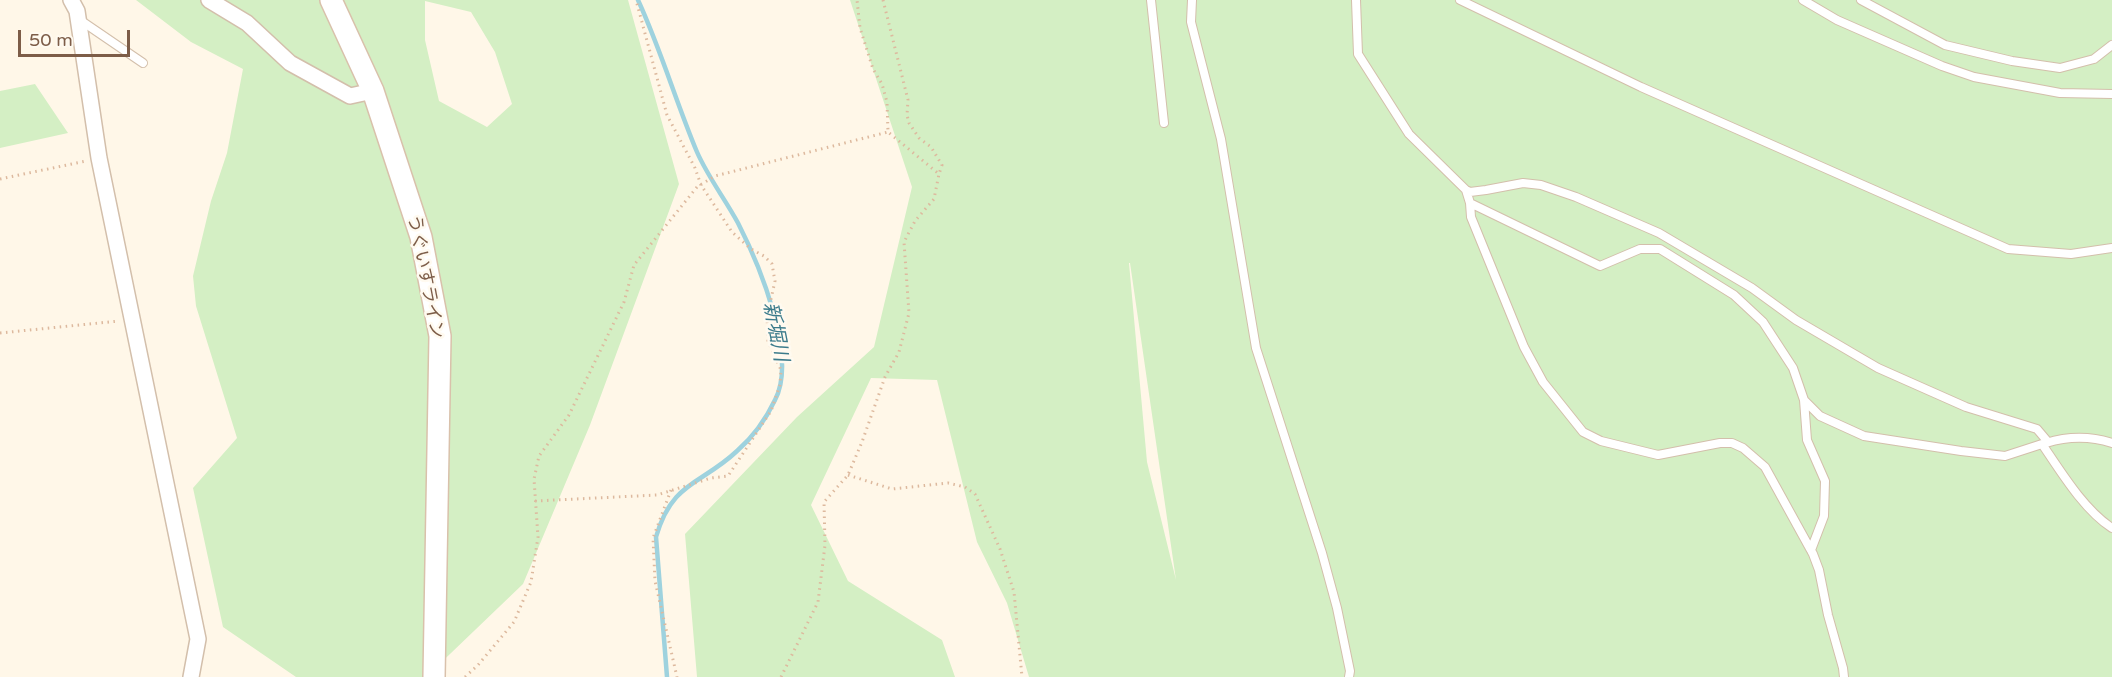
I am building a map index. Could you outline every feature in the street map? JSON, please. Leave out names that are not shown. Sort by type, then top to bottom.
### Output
[{"type":"street","points":[[209,0],[247,22],[290,63],[350,96],[373,91]]},
{"type":"street","name":"うぐいすライン","points":[[331,0],[373,91],[421,237],[440,336],[434,677]]},
{"type":"street","points":[[78,7],[99,158],[198,639],[191,677]]},
{"type":"lane","points":[[1151,0],[1164,123]]},
{"type":"lane","points":[[1192,0],[1191,22],[1221,139],[1256,348],[1322,553],[1337,608],[1350,670],[1349,677]]},
{"type":"lane","points":[[1356,0],[1358,54],[1409,134],[1466,190],[1470,192],[1523,183],[1541,185],[1587,201],[1659,233],[1752,288],[1796,320],[1878,368],[1966,407],[2037,429],[2068,482],[2101,521],[2112,528]]},
{"type":"lane","points":[[1460,0],[1641,87],[2008,249],[2071,254],[2112,248]]},
{"type":"lane","points":[[1803,0],[1837,20],[1974,78],[2060,93],[2112,94]]},
{"type":"lane","points":[[1861,0],[1945,45],[2012,61],[2060,68],[2094,59],[2112,45]]},
{"type":"lane","points":[[78,7],[143,63]]},
{"type":"lane","points":[[1466,190],[1471,217],[1524,347],[1543,382],[1584,432],[1601,441],[1658,455],[1720,443],[1732,443],[1743,448],[1765,467],[1811,550],[1819,570],[1844,677]]},
{"type":"lane","points":[[1470,203],[1600,266],[1640,249],[1660,249],[1734,295],[1762,322],[1793,368],[1804,400],[1807,440],[1825,481],[1824,516],[1811,550]]},
{"type":"lane","points":[[1804,400],[1820,416],[1864,436],[1961,451],[2005,456],[2068,438],[2094,437],[2112,443]]},
{"type":"path","points":[[535,501],[657,495],[711,478],[728,476],[771,411],[780,385],[781,370],[768,341],[767,317],[775,281],[772,264],[732,232],[701,185],[695,168],[667,115],[636,0]]},
{"type":"path","points":[[856,0],[860,28],[873,69],[882,84],[887,102],[888,132],[939,174]]},
{"type":"path","points":[[781,677],[818,602],[825,545],[824,502],[848,475],[885,377],[899,352],[909,313],[903,242],[915,221],[934,199],[942,165],[931,147],[920,138],[909,123],[908,100],[883,0]]},
{"type":"path","points":[[465,677],[514,622],[531,582],[538,537],[534,480],[539,456],[569,415],[624,302],[634,265],[697,187],[715,176],[888,132]]},
{"type":"path","points":[[0,179],[99,158]]},
{"type":"path","points":[[0,333],[133,319]]},
{"type":"path","points":[[848,475],[892,489],[948,483],[965,487],[975,494],[999,549],[1014,592],[1022,677]]},
{"type":"path","points":[[671,490],[653,538],[655,581],[677,677]]},
{"type":"green space","points":[[136,0],[628,0],[679,184],[590,425],[523,584],[426,677],[296,677],[223,627],[193,488],[237,438],[196,306],[193,276],[211,201],[227,153],[243,69],[191,42]],"holes":[[[425,1],[471,12],[495,52],[512,104],[487,127],[439,101],[425,40]]]},
{"type":"green space","points":[[850,0],[2112,0],[2112,677],[1029,677],[1007,603],[977,542],[937,380],[871,378],[811,505],[848,581],[942,640],[955,677],[697,677],[685,534],[797,417],[874,347],[912,187]],"holes":[[[1130,263],[1176,580],[1147,462]]]},
{"type":"green space","points":[[35,84],[68,133],[0,148],[0,91]]},
{"type":"waterway","name":"新堀川","points":[[638,0],[697,152],[738,223],[756,262],[773,311],[782,360],[781,382],[775,400],[759,427],[743,446],[724,462],[679,494],[670,505],[656,537],[667,677]]}]
